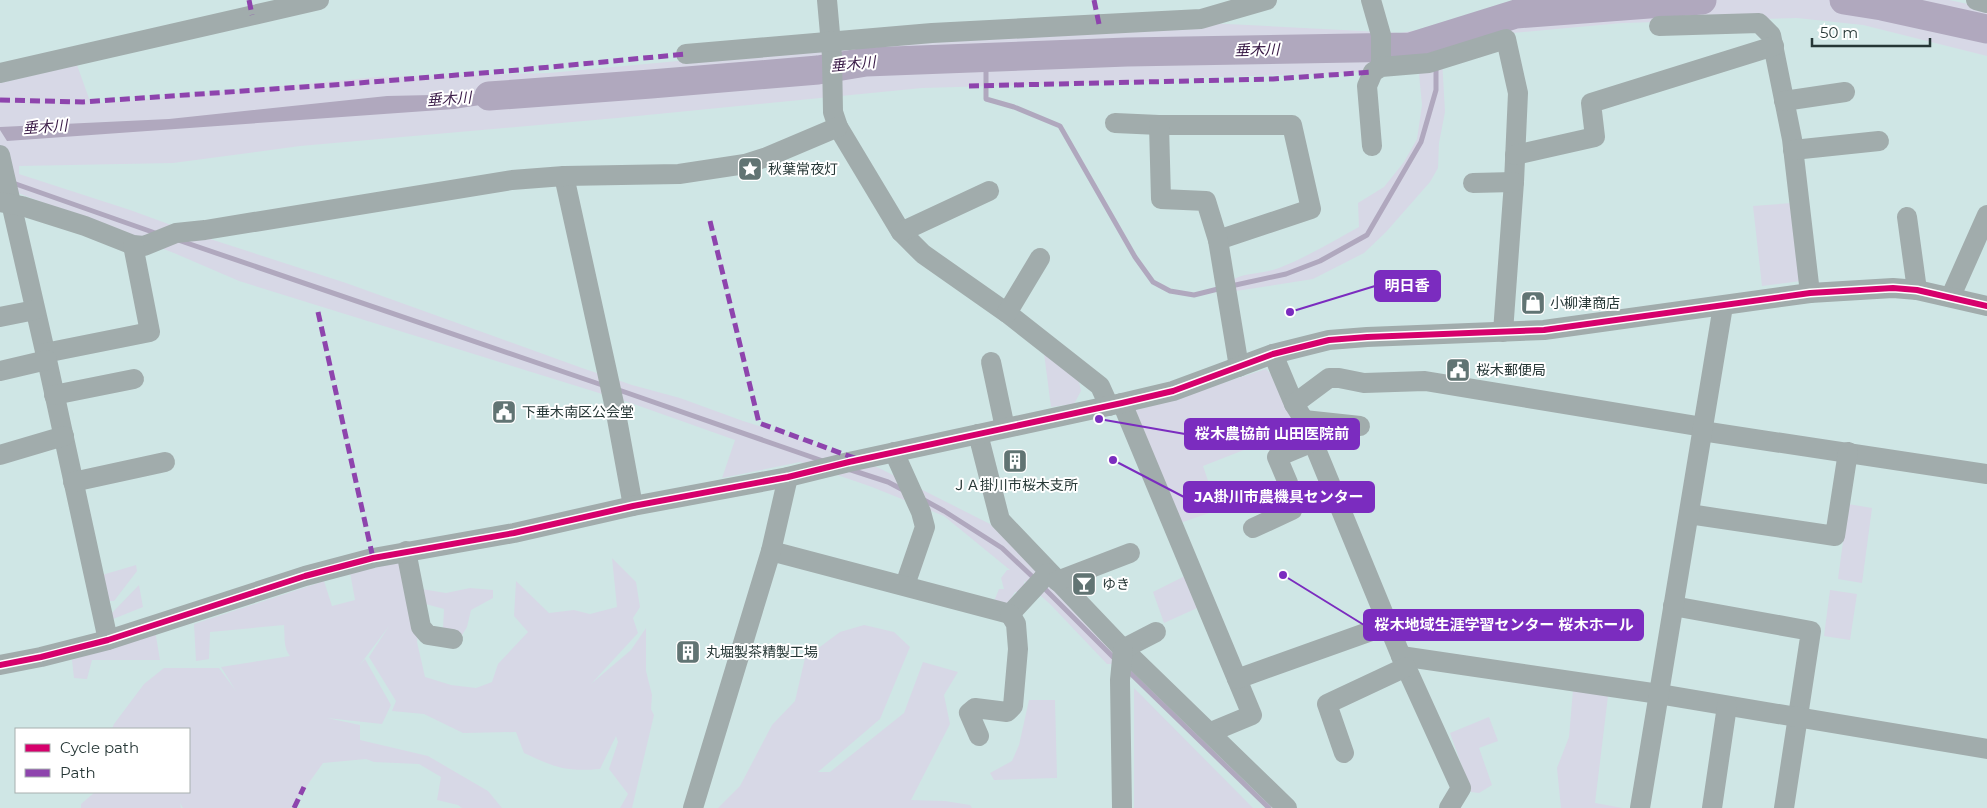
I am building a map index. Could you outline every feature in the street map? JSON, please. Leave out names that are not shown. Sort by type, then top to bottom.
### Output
[{"type":"street","points":[[0,73],[319,0]]},
{"type":"street","points":[[827,0],[832,50],[833,112],[838,127],[901,232],[923,254],[1007,313],[1100,386],[1115,405],[1252,715],[1211,732]]},
{"type":"street","points":[[686,54],[832,50],[932,33],[1201,19],[1267,0]]},
{"type":"street","points":[[1371,0],[1381,35],[1381,68]]},
{"type":"street","points":[[1976,0],[1987,3]]},
{"type":"street","points":[[1659,26],[1759,23],[1771,35],[1793,150],[1810,293]]},
{"type":"street","points":[[1372,146],[1367,86],[1373,72],[1381,68],[1429,62],[1506,39],[1518,93],[1514,182],[1502,332]]},
{"type":"street","points":[[1515,155],[1595,136],[1590,103],[1774,46]]},
{"type":"street","points":[[1784,101],[1845,92]]},
{"type":"street","points":[[1115,122],[1159,125],[1292,125],[1311,209],[1218,240]]},
{"type":"street","points":[[1159,125],[1161,199],[1206,201],[1218,240],[1239,367]]},
{"type":"street","points":[[6,201],[142,244],[176,233],[205,230],[512,180],[564,176],[680,174],[745,164],[767,157],[838,127]]},
{"type":"street","points":[[1793,150],[1879,141]]},
{"type":"street","points":[[2,162],[8,230],[35,310],[108,640]]},
{"type":"street","points":[[564,176],[633,506]]},
{"type":"street","points":[[1473,183],[1514,182]]},
{"type":"street","points":[[901,232],[989,191]]},
{"type":"street","points":[[1951,296],[1987,214]]},
{"type":"street","points":[[1907,217],[1917,290]]},
{"type":"street","points":[[0,371],[46,357],[150,332],[142,244]]},
{"type":"street","points":[[1007,313],[1040,258]]},
{"type":"street","points":[[0,665],[108,640],[305,576],[406,552],[514,533],[633,506],[788,477],[894,452],[1115,405],[1173,390],[1273,354],[1329,340],[1544,330],[1810,293],[1893,288],[1951,296],[1987,306]]},
{"type":"street","points":[[1640,808],[1722,306]]},
{"type":"street","points":[[0,317],[35,310]]},
{"type":"street","points":[[1273,354],[1313,442],[1388,625],[1461,788],[1448,808]]},
{"type":"street","points":[[991,362],[1006,428]]},
{"type":"street","points":[[1299,412],[1330,378],[1364,383],[1424,381],[1703,429],[1987,474]]},
{"type":"street","points":[[54,395],[134,379]]},
{"type":"street","points":[[1299,412],[1360,426]]},
{"type":"street","points":[[978,434],[1000,520],[1050,576],[1287,808]]},
{"type":"street","points":[[0,455],[64,436]]},
{"type":"street","points":[[1254,528],[1292,510],[1288,483],[1277,457],[1313,442]]},
{"type":"street","points":[[894,452],[921,512],[925,527],[905,585]]},
{"type":"street","points":[[1689,514],[1835,536],[1848,452]]},
{"type":"street","points":[[74,482],[165,462]]},
{"type":"street","points":[[693,808],[770,551],[788,477]]},
{"type":"street","points":[[770,551],[1010,614],[1016,624],[1018,649],[1013,706],[1006,712],[975,708],[969,713],[978,736]]},
{"type":"street","points":[[406,552],[421,627],[428,635],[453,639]]},
{"type":"street","points":[[1010,614],[1032,590],[1050,576],[1130,553]]},
{"type":"street","points":[[1673,606],[1811,630],[1784,808]]},
{"type":"street","points":[[1237,679],[1388,625]]},
{"type":"street","points":[[1123,649],[1156,632]]},
{"type":"street","points":[[1122,808],[1120,680],[1123,649]]},
{"type":"street","points":[[1344,753],[1327,704],[1404,661],[1658,694],[1987,749]]},
{"type":"street","points":[[1712,808],[1728,706]]},
{"type":"shaded area","points":[[1529,0],[1949,0],[1987,8],[1987,56],[1863,25],[1797,18],[1622,23],[1512,33],[1442,59],[1445,112],[1439,143],[1438,168],[1430,182],[1386,232],[1364,253],[1313,279],[1236,291],[1234,279],[1289,264],[1359,227],[1358,203],[1384,187],[1404,162],[1417,139],[1422,105],[1419,74],[1428,67],[1364,72],[1132,82],[922,88],[617,118],[300,146],[173,163],[19,166],[19,174],[346,283],[582,368],[632,385],[680,398],[743,421],[799,438],[879,468],[990,524],[1099,628],[1113,648],[1116,664],[1107,664],[1050,604],[1024,581],[1024,592],[1015,592],[1010,600],[1010,606],[991,605],[999,589],[1004,589],[1001,578],[1007,570],[1010,570],[944,516],[872,487],[800,462],[722,478],[735,440],[628,402],[239,281],[174,253],[0,186],[0,83],[77,65],[91,104],[378,77],[549,73],[884,42],[1207,23],[1400,33],[1437,27],[1516,2]]},
{"type":"shaded area","points":[[1792,203],[1801,281],[1762,286],[1753,206]]},
{"type":"shaded area","points":[[1044,353],[1078,378],[1081,391],[1074,404],[1051,407]]},
{"type":"shaded area","points":[[1266,369],[1279,382],[1300,428],[1203,466],[1218,510],[1177,524],[1132,410],[1174,399]]},
{"type":"shaded area","points":[[1848,504],[1872,508],[1862,583],[1838,579]]},
{"type":"shaded area","points":[[407,556],[409,587],[446,593],[470,588],[493,590],[493,598],[471,610],[467,627],[462,635],[443,628],[444,609],[422,603],[417,642],[425,677],[451,685],[476,688],[492,682],[498,664],[528,632],[514,616],[516,581],[549,613],[574,610],[590,614],[617,607],[612,558],[636,582],[640,607],[633,618],[638,633],[591,684],[631,650],[646,628],[646,671],[652,695],[651,709],[654,715],[632,808],[620,808],[628,794],[609,769],[618,742],[616,736],[600,769],[568,769],[552,765],[524,753],[516,732],[463,733],[424,714],[392,711],[396,701],[369,657],[389,626],[359,666],[365,659],[391,705],[382,724],[327,718],[360,725],[360,740],[428,756],[488,791],[502,808],[462,808],[458,805],[437,800],[441,777],[419,764],[374,762],[366,759],[323,763],[291,808],[183,808],[180,803],[181,808],[81,808],[81,804],[94,793],[190,793],[190,728],[112,728],[114,724],[144,684],[164,668],[219,668],[236,691],[221,667],[290,656],[285,645],[284,625],[210,632],[209,659],[196,661],[194,624],[324,581],[332,606],[355,600],[349,567]]},
{"type":"shaded area","points":[[136,565],[137,571],[114,601],[108,601],[102,575]]},
{"type":"shaded area","points":[[1193,572],[1206,604],[1164,623],[1153,592]]},
{"type":"shaded area","points":[[139,585],[143,607],[113,619],[110,615]]},
{"type":"shaded area","points":[[1830,590],[1857,594],[1850,640],[1824,636]]},
{"type":"shaded area","points":[[864,625],[894,632],[910,647],[880,719],[818,772],[830,772],[904,713],[923,662],[958,672],[944,695],[950,724],[911,800],[945,801],[970,805],[972,808],[718,808],[740,786],[772,725],[795,701],[805,658],[840,632]]},
{"type":"shaded area","points":[[155,630],[160,660],[92,660],[87,679],[74,678],[72,660]]},
{"type":"shaded area","points":[[1134,688],[1253,808],[1134,808]]},
{"type":"shaded area","points":[[1573,690],[1608,696],[1595,803],[1623,808],[1561,808],[1557,768],[1569,737]]},
{"type":"shaded area","points":[[1029,700],[1055,700],[1057,778],[994,780],[990,773],[1012,761],[1019,745]]},
{"type":"shaded area","points":[[1489,717],[1498,741],[1479,748],[1492,785],[1479,793],[1471,792],[1450,733]]},
{"type":"water","points":[[578,90],[454,109],[7,141],[0,130],[0,127],[169,119],[387,96]]},
{"type":"waterway","name":"垂木川","points":[[489,96],[818,70],[866,62],[1127,52],[1410,47],[1516,14],[1702,0]]},
{"type":"waterway","name":"垂木川","points":[[1844,0],[1882,6],[1987,29]]},
{"type":"waterway","points":[[1436,39],[1436,56]]},
{"type":"waterway","points":[[986,56],[986,99],[1014,107],[1060,126],[1135,257],[1153,282],[1170,291],[1194,295],[1222,288]]},
{"type":"waterway","points":[[1231,286],[1286,274],[1320,261],[1367,235],[1421,142],[1436,90],[1436,65]]},
{"type":"waterway","points":[[13,183],[158,234]]},
{"type":"waterway","points":[[178,240],[605,386]]},
{"type":"waterway","points":[[616,389],[823,461]]},
{"type":"waterway","points":[[848,469],[888,482],[905,491]]},
{"type":"waterway","points":[[924,500],[1002,548],[1036,580]]},
{"type":"waterway","points":[[1042,586],[1116,660]]},
{"type":"waterway","points":[[1126,669],[1269,808]]},
{"type":"marked path","points":[[249,0],[252,15]]},
{"type":"marked path","points":[[1094,0],[1099,24]]},
{"type":"marked path","points":[[0,100],[83,102],[346,84],[686,54]]},
{"type":"marked path","points":[[969,86],[1273,79],[1373,72]]},
{"type":"marked path","points":[[710,221],[759,423],[857,459]]},
{"type":"marked path","points":[[318,312],[373,558]]},
{"type":"marked path","points":[[294,808],[304,787]]},
{"type":"cycle path","points":[[0,665],[108,640],[305,576],[373,558],[514,533],[633,506],[788,477],[1122,403],[1173,391],[1273,354],[1329,340],[1544,330],[1810,293],[1893,288],[1917,290],[1987,306]]},
{"type":"place","name":"秋葉常夜灯","points":[[750,169]]},
{"type":"place","name":"小柳津商店","points":[[1533,303]]},
{"type":"place","name":"明日香","points":[[1290,312]]},
{"type":"place","name":"桜木郵便局","points":[[1458,370]]},
{"type":"place","name":"下垂木南区公会堂","points":[[504,412]]},
{"type":"place","name":"桜木農協前 山田医院前","points":[[1099,419]]},
{"type":"place","name":"JA掛川市農機具センター","points":[[1113,460]]},
{"type":"place","name":"ＪＡ掛川市桜木支所","points":[[1015,461]]},
{"type":"place","name":"桜木地域生涯学習センター 桜木ホール","points":[[1283,575]]},
{"type":"place","name":"ゆき","points":[[1084,584]]},
{"type":"place","name":"丸堀製茶精製工場","points":[[688,652]]}]
